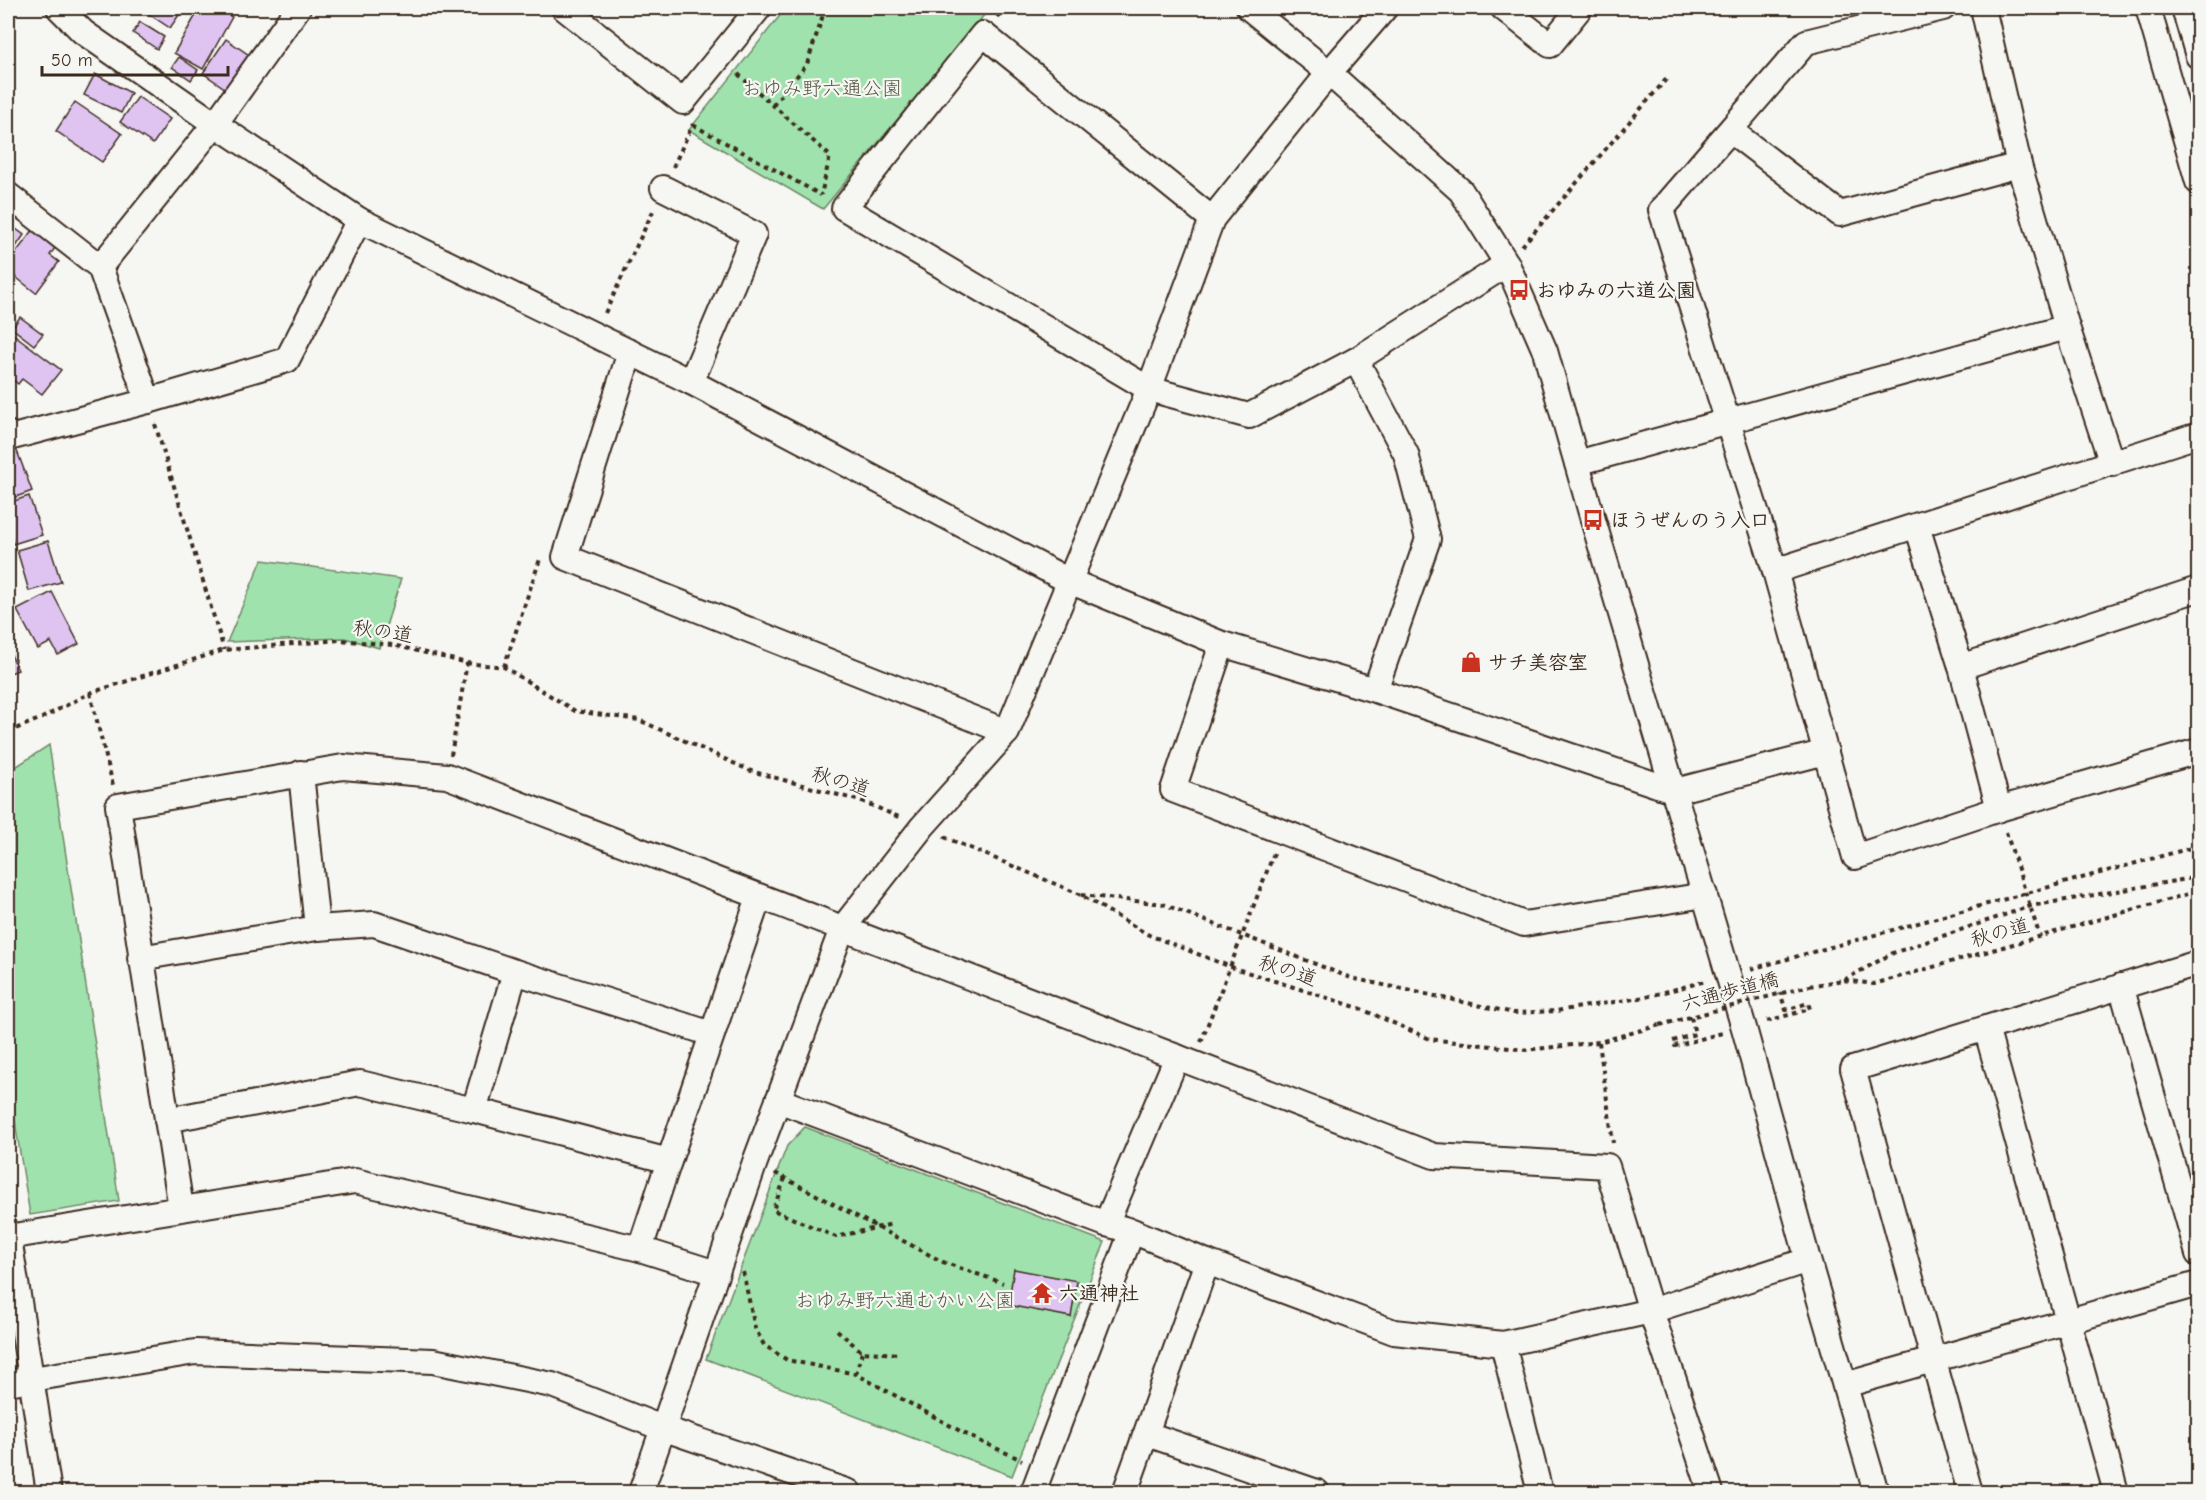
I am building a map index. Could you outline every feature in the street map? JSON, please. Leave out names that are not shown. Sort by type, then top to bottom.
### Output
[{"type":"street","points":[[58,8],[82,32],[359,220],[691,382],[1069,581],[1222,644],[1375,690],[1675,791],[1826,752]]},
{"type":"street","points":[[100,267],[216,124],[298,8]]},
{"type":"street","points":[[564,8],[683,102],[759,8]]},
{"type":"street","points":[[1249,8],[1329,73],[1461,191],[1507,264],[1545,351],[1729,975],[1808,1260],[1876,1492]]},
{"type":"street","points":[[641,1492],[755,1162],[842,929],[922,827],[1007,732],[1149,389],[1212,219],[1329,73],[1385,8]]},
{"type":"street","points":[[1503,8],[1550,45],[1580,8]]},
{"type":"street","points":[[1943,8],[1806,42],[1661,210],[1726,421],[1776,571],[1855,857],[1999,809],[2199,751]]},
{"type":"street","points":[[1983,8],[2019,165],[2067,327],[2112,464]]},
{"type":"street","points":[[2148,8],[2199,182]]},
{"type":"street","points":[[2184,8],[2199,56]]},
{"type":"street","points":[[1212,219],[984,34],[844,208],[1149,389],[1249,416],[1356,360],[1507,264]]},
{"type":"street","points":[[1731,131],[1840,214],[2019,165]]},
{"type":"street","points":[[663,188],[754,234],[691,382]]},
{"type":"street","points":[[8,195],[100,267],[148,401]]},
{"type":"street","points":[[8,433],[13,437],[148,401],[287,360],[359,220]]},
{"type":"street","points":[[1577,463],[2067,327]]},
{"type":"street","points":[[630,352],[565,557],[1007,732]]},
{"type":"street","points":[[1356,360],[1406,454],[1428,539],[1375,690]]},
{"type":"street","points":[[1776,571],[2199,435]]},
{"type":"street","points":[[1917,526],[1961,667],[1999,809]]},
{"type":"street","points":[[1961,667],[2199,589]]},
{"type":"street","points":[[1222,644],[1173,790],[1524,924],[1705,895]]},
{"type":"street","points":[[181,1208],[118,806],[343,767],[447,776],[1434,1156],[1607,1166],[1651,1311],[1711,1492]]},
{"type":"street","points":[[301,773],[317,928]]},
{"type":"street","points":[[640,1249],[759,897]]},
{"type":"street","points":[[140,958],[317,928],[374,924],[515,972],[712,1034]]},
{"type":"street","points":[[1970,1492],[1853,1069],[2199,963]]},
{"type":"street","points":[[474,1110],[515,972]]},
{"type":"street","points":[[2121,986],[2199,1254]]},
{"type":"street","points":[[1986,1028],[2116,1492]]},
{"type":"street","points":[[1106,1224],[1185,1060]]},
{"type":"street","points":[[167,1120],[360,1083],[669,1161]]},
{"type":"street","points":[[778,1100],[1106,1224],[1132,1231],[1207,1263],[1394,1332],[1503,1344],[1651,1311],[1808,1260]]},
{"type":"street","points":[[49,1492],[8,1234],[355,1181],[718,1267]]},
{"type":"street","points":[[1033,1492],[1132,1231]]},
{"type":"street","points":[[1125,1492],[1207,1263]]},
{"type":"street","points":[[1845,1386],[2199,1284]]},
{"type":"street","points":[[1503,1344],[1540,1492]]},
{"type":"street","points":[[8,1383],[195,1352],[433,1361],[552,1385],[662,1428],[849,1492]]},
{"type":"street","points":[[1147,1434],[1317,1492]]},
{"type":"path","points":[[773,105],[807,64],[824,12],[828,8]]},
{"type":"path","points":[[719,57],[830,156],[820,195]]},
{"type":"path","points":[[1507,264],[1668,76]]},
{"type":"path","points":[[595,335],[698,114],[683,102]]},
{"type":"path","points":[[693,125],[844,208]]},
{"type":"path","points":[[148,401],[224,650]]},
{"type":"path","name":"秋の道","points":[[8,732],[42,718],[90,693],[224,650],[339,640],[393,645],[467,663],[504,667],[575,711],[639,720],[751,771],[864,802],[1079,894],[1149,935],[1232,967],[1359,1008],[1430,1039],[1527,1050],[1599,1041],[1660,1025]]},
{"type":"path","points":[[447,776],[467,663]]},
{"type":"path","points":[[90,693],[118,806]]},
{"type":"path","points":[[1999,809],[2040,937]]},
{"type":"path","points":[[1185,1060],[1232,967],[1282,833]]},
{"type":"path","points":[[1079,894],[1163,904],[1351,978],[1514,1013],[1556,1011],[1646,997],[2199,846]]},
{"type":"path","points":[[1843,980],[1893,953],[2031,906],[2199,877]]},
{"type":"path","name":"秋の道","points":[[1809,986],[1843,980],[1874,984],[2199,891]]},
{"type":"path","name":"六通歩道橋","points":[[1660,1025],[1809,986]]},
{"type":"path","points":[[1691,1017],[1695,1034],[1673,1041],[1676,1046],[1810,1009],[1808,1003],[1786,1010],[1780,993]]},
{"type":"path","points":[[1599,1041],[1614,1153],[1607,1166]]},
{"type":"path","points":[[755,1162],[943,1262],[1003,1283]]},
{"type":"path","points":[[785,1179],[773,1210],[836,1237],[893,1224]]},
{"type":"path","points":[[718,1267],[742,1268],[755,1328],[764,1345],[787,1360],[856,1374],[973,1438],[1042,1469]]},
{"type":"path","points":[[837,1330],[862,1352],[900,1354]]},
{"type":"path","points":[[856,1374],[862,1352]]},
{"type":"green space","name":"おゆみ野六通公園","points":[[786,8],[990,8],[823,209],[689,130]]},
{"type":"green space","points":[[262,560],[401,579],[379,648],[345,638],[227,642]]},
{"type":"green space","points":[[49,745],[119,1201],[30,1215],[8,1078],[8,772]]},
{"type":"green space","name":"おゆみ野六通むかい公園","points":[[805,1127],[1105,1242],[1012,1476],[706,1359],[787,1146]]},
{"type":"building","points":[[149,8],[168,8],[179,15],[170,28],[146,12]]},
{"type":"building","points":[[200,8],[216,8],[232,17],[203,69],[174,53]]},
{"type":"building","points":[[140,22],[164,37],[157,49],[133,33]]},
{"type":"building","points":[[226,39],[249,55],[226,89],[203,73]]},
{"type":"building","points":[[179,57],[198,70],[191,80],[172,67]]},
{"type":"building","points":[[95,74],[131,93],[121,113],[84,95]]},
{"type":"building","points":[[138,97],[170,119],[153,144],[120,122]]},
{"type":"building","points":[[75,102],[122,134],[102,162],[56,131]]},
{"type":"building","points":[[8,223],[24,235],[8,258]]},
{"type":"building","points":[[37,225],[59,242],[50,255],[59,262],[36,293],[8,271],[8,263]]},
{"type":"building","points":[[20,317],[43,334],[34,345],[12,328]]},
{"type":"building","points":[[8,330],[61,370],[42,394],[22,379],[18,384],[8,376]]},
{"type":"building","points":[[14,443],[32,491],[8,500],[8,445]]},
{"type":"building","points":[[29,496],[42,535],[13,544],[8,526],[8,503]]},
{"type":"building","points":[[48,541],[61,582],[29,591],[17,550]]},
{"type":"building","points":[[52,592],[79,644],[58,655],[51,642],[38,649],[17,610]]},
{"type":"building","points":[[8,648],[18,670],[8,674]]},
{"type":"building","name":"六通神社","points":[[1014,1269],[1077,1281],[1071,1317],[1008,1305]]},
{"type":"place","name":"おゆみの六道公園","points":[[1519,290]]},
{"type":"place","name":"ほうぜんのう入口","points":[[1593,520]]},
{"type":"place","name":"サチ美容室","points":[[1471,662]]},
{"type":"place","name":"六通神社","points":[[1042,1293]]}]
